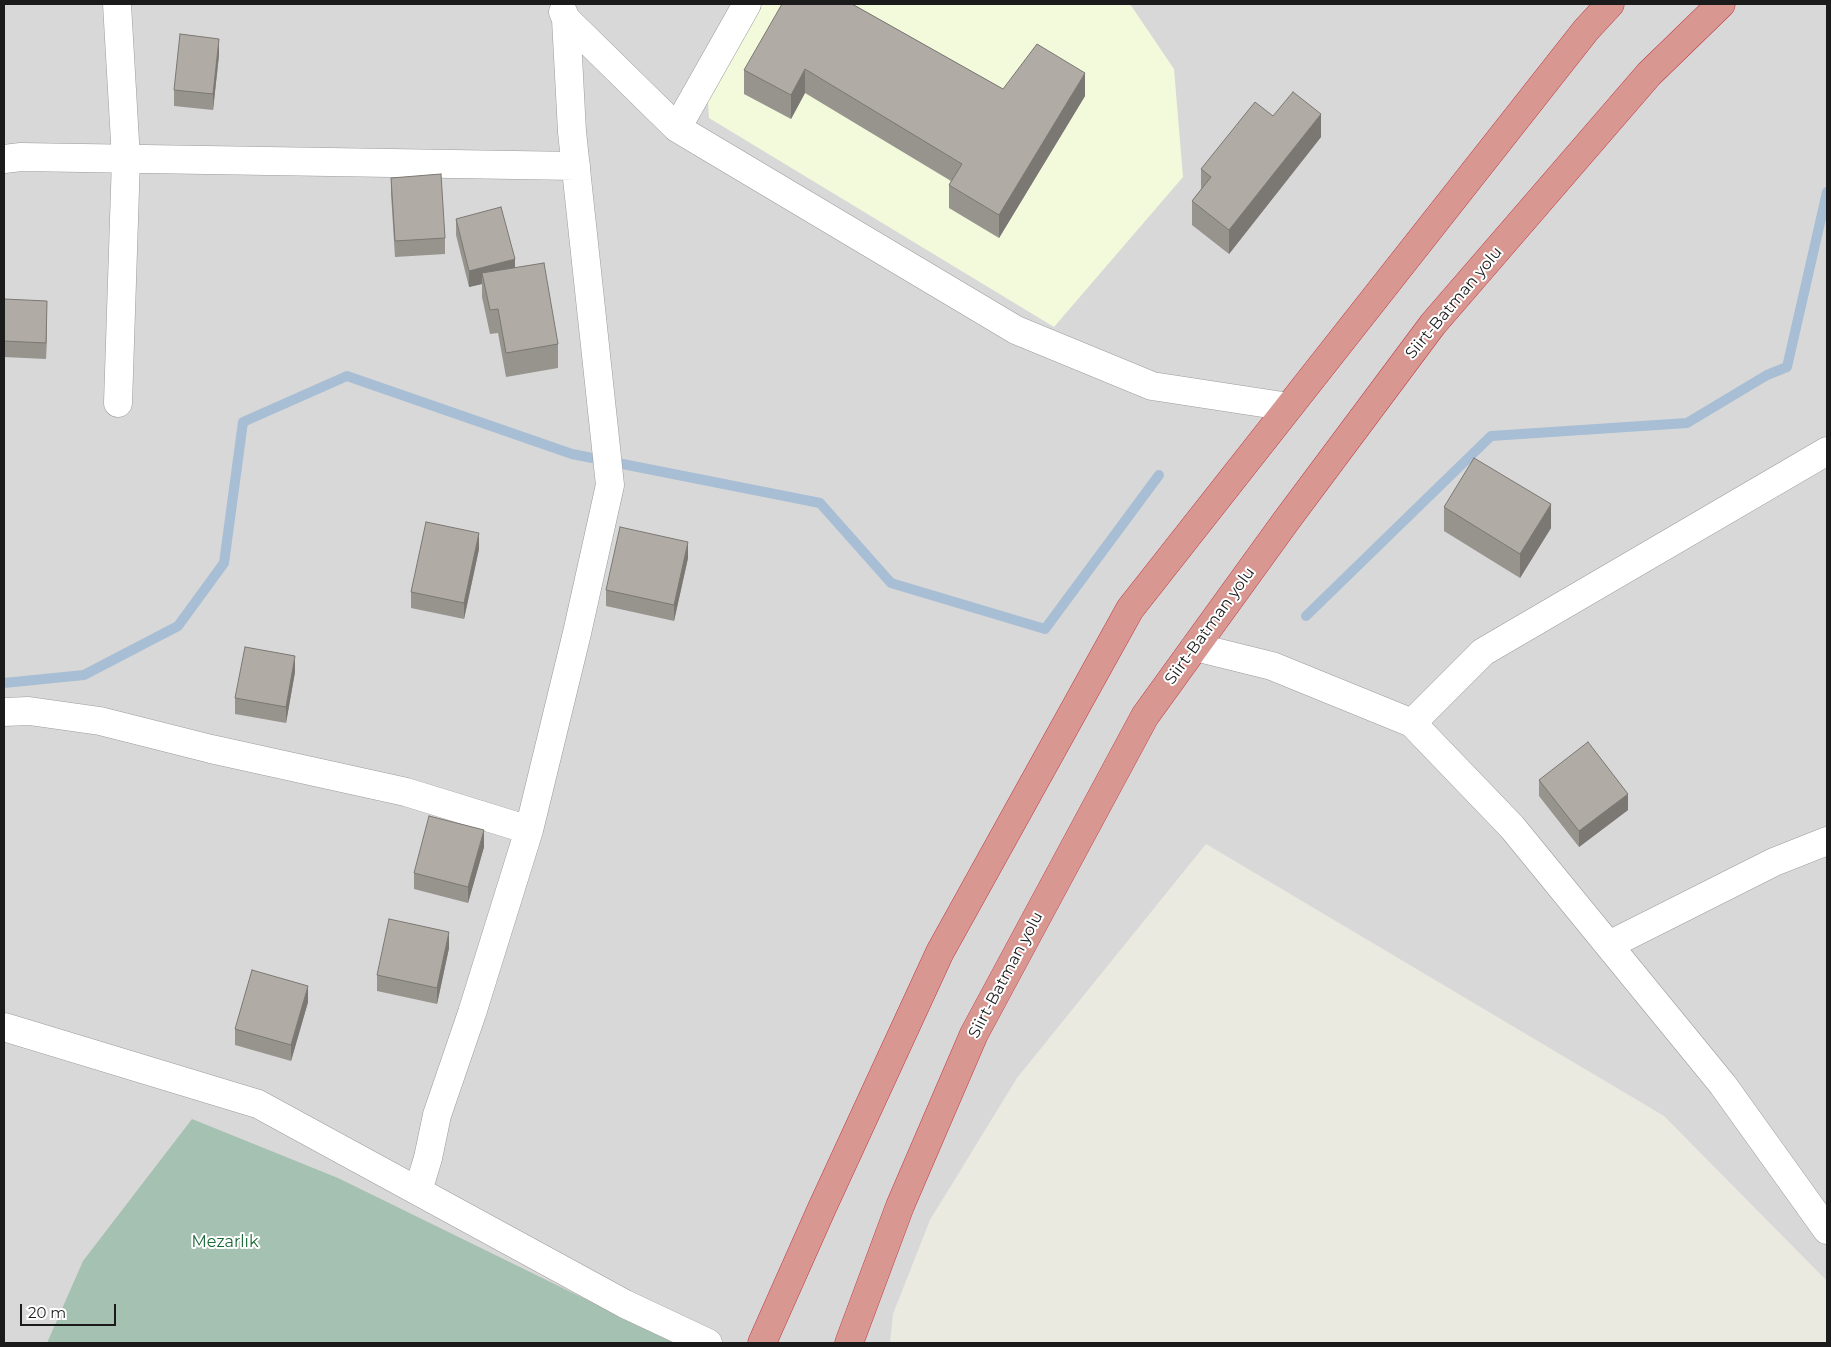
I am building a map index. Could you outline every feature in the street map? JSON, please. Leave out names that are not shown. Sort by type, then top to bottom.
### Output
[{"type":"highway","points":[[762,1343],[940,952],[1130,609],[1586,30],[1610,4]]},
{"type":"highway","name":"Siirt-Batman yolu","points":[[849,1343],[900,1206],[974,1034],[1145,716],[1434,324],[1649,74],[1721,4]]},
{"type":"street","points":[[117,4],[126,159],[118,403]]},
{"type":"street","points":[[677,128],[747,4]]},
{"type":"street","points":[[563,11],[677,128],[1016,330],[1152,386],[1289,407]]},
{"type":"street","points":[[418,1191],[428,1158],[437,1115],[472,1013],[529,830],[577,633],[610,486],[572,132],[563,11]]},
{"type":"street","points":[[4,159],[21,157],[576,166]]},
{"type":"street","points":[[1412,723],[1483,652],[1827,451]]},
{"type":"street","points":[[1195,647],[1272,666],[1412,723],[1512,827],[1724,1085],[1827,1230]]},
{"type":"street","points":[[4,712],[29,711],[100,721],[211,749],[406,792],[529,830]]},
{"type":"street","points":[[1609,945],[1774,862],[1827,841]]},
{"type":"street","points":[[4,1027],[258,1104],[625,1304],[708,1343]]},
{"type":"shaded area","points":[[4,4],[1827,4],[1827,1281],[1664,1116],[1206,844],[1017,1078],[930,1220],[893,1314],[890,1343],[4,1343]]},
{"type":"shaded area","points":[[757,4],[1130,4],[1174,69],[1183,177],[1054,327],[709,118],[707,85]]},
{"type":"green space","name":"Mezarlık","points":[[192,1119],[338,1178],[675,1343],[47,1343],[83,1261]]},
{"type":"building","points":[[782,4],[852,4],[1003,89],[1037,44],[1085,73],[999,215],[949,185],[962,164],[805,69],[791,95],[744,70]]},
{"type":"building","points":[[180,34],[219,39],[213,94],[174,90]]},
{"type":"building","points":[[1293,92],[1321,114],[1229,230],[1192,201],[1211,177],[1201,169],[1255,102],[1273,116]]},
{"type":"building","points":[[441,174],[445,238],[395,241],[391,178]]},
{"type":"building","points":[[501,207],[515,259],[469,271],[456,219]]},
{"type":"building","points":[[544,263],[558,344],[506,353],[498,309],[490,310],[482,273]]},
{"type":"building","points":[[4,299],[47,301],[46,343],[4,341]]},
{"type":"building","points":[[1474,458],[1551,504],[1520,554],[1444,507]]},
{"type":"building","points":[[426,522],[479,533],[464,603],[411,592]]},
{"type":"building","points":[[620,527],[688,542],[674,605],[606,590]]},
{"type":"building","points":[[245,647],[295,656],[286,707],[235,698]]},
{"type":"building","points":[[1588,742],[1628,794],[1579,831],[1539,780]]},
{"type":"building","points":[[429,816],[484,830],[468,887],[414,873]]},
{"type":"building","points":[[389,919],[449,932],[437,988],[377,975]]},
{"type":"building","points":[[252,970],[308,986],[291,1045],[235,1029]]},
{"type":"waterway","points":[[1306,616],[1491,436],[1687,423],[1767,375],[1787,367],[1827,192]]},
{"type":"waterway","points":[[4,683],[84,675],[178,626],[224,563],[243,422],[347,376],[572,454],[820,503],[891,583],[1045,629],[1159,475]]}]
